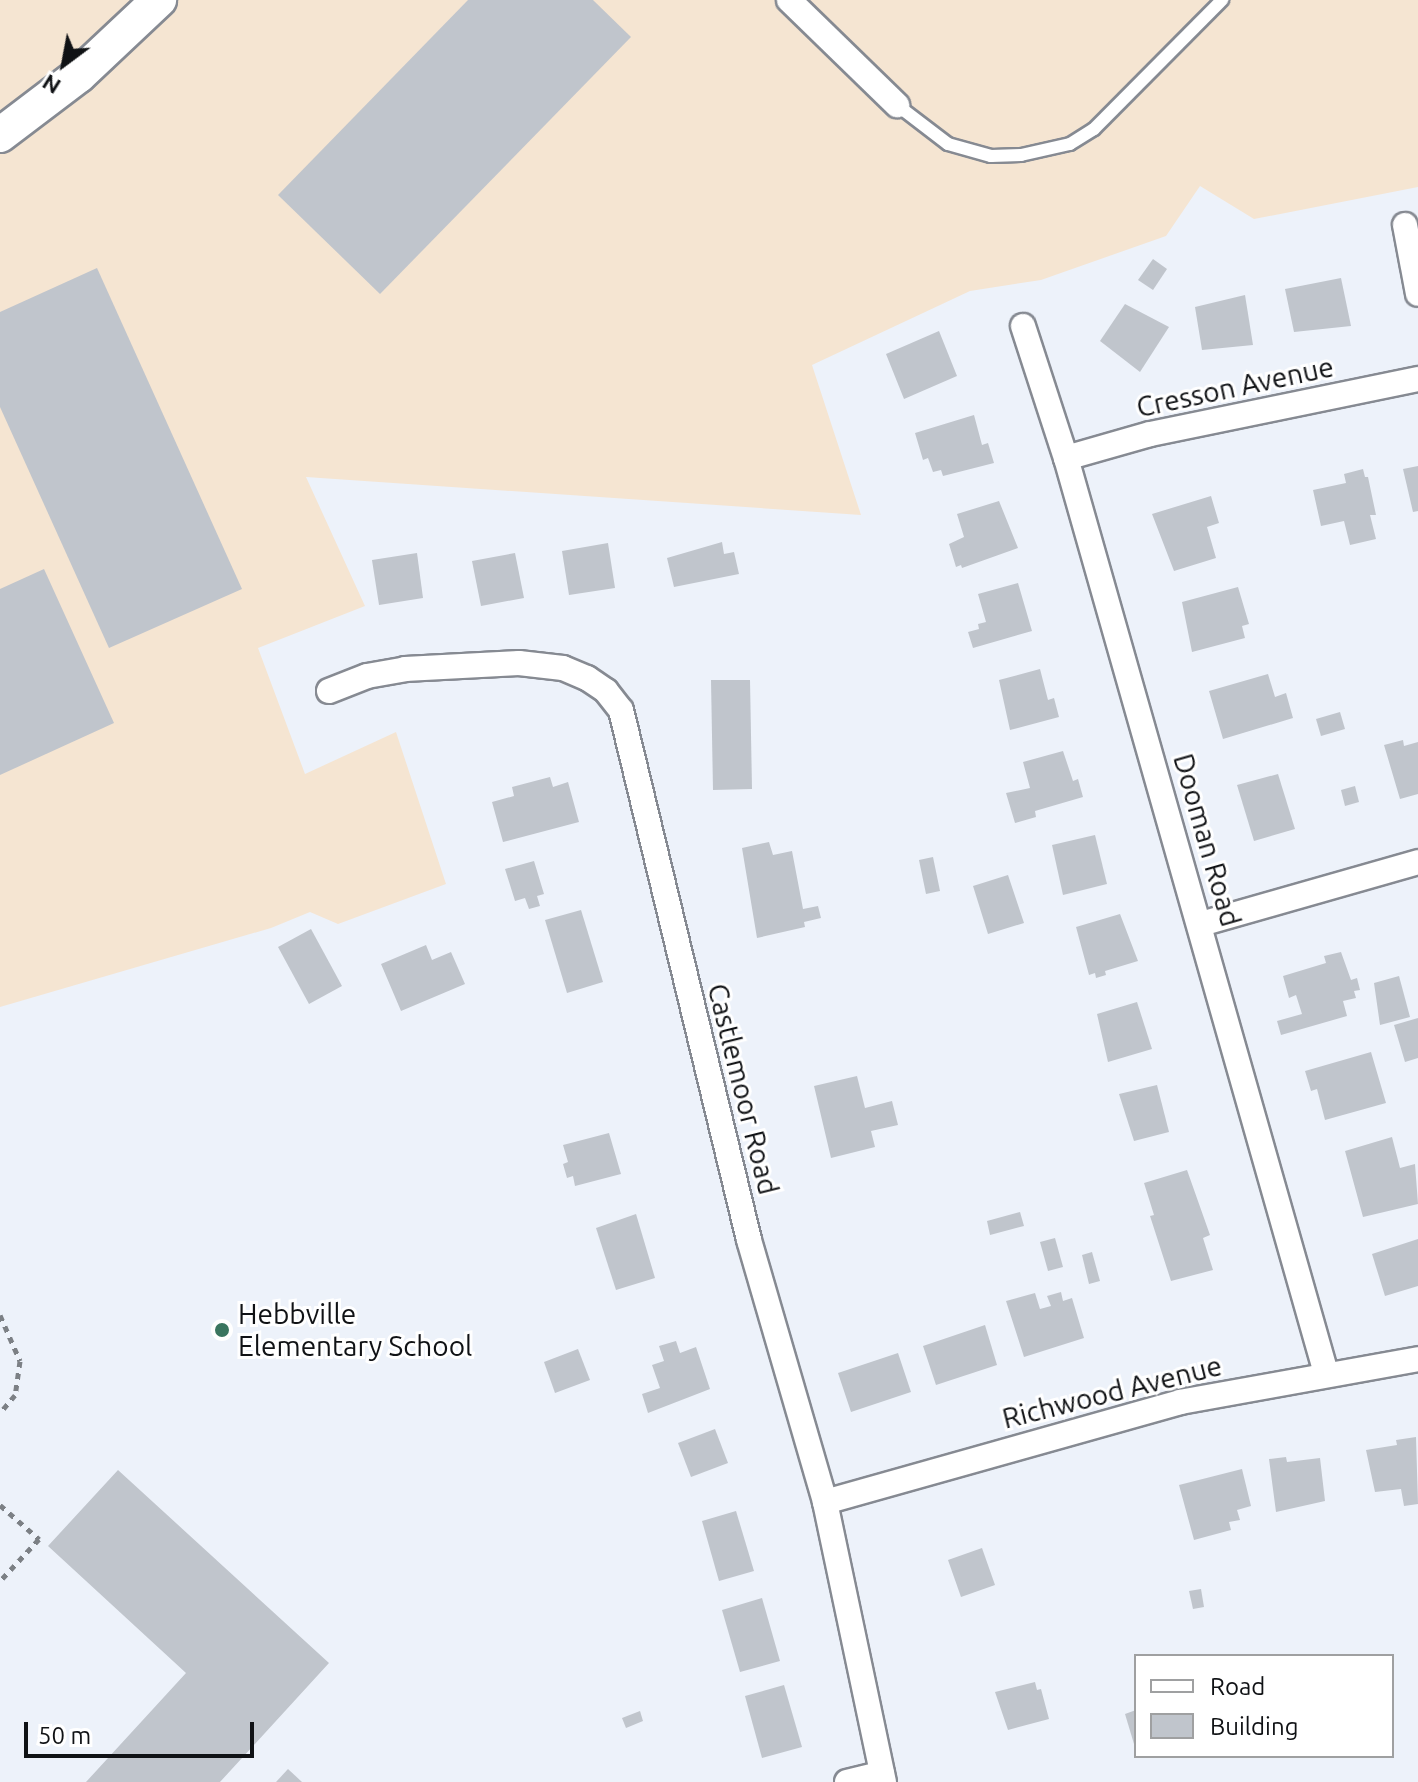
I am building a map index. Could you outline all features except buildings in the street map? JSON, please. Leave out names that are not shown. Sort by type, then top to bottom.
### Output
[{"type":"main road","points":[[0,135],[79,75],[159,0]]},
{"type":"street","points":[[789,0],[897,105]]},
{"type":"street","points":[[1405,225],[1418,294]]},
{"type":"street","name":"Dooman Road","points":[[1023,326],[1066,458],[1201,924],[1326,1373]]},
{"type":"street","name":"Cresson Avenue","points":[[1066,458],[1150,434],[1418,379]]},
{"type":"street","name":"Castlemoor Road","points":[[329,691],[367,676],[405,669],[519,663],[563,668],[587,678],[606,691],[621,710],[749,1240],[825,1502],[883,1778]]},
{"type":"street","points":[[1201,924],[1418,862]]},
{"type":"street","name":"Richwood Avenue","points":[[825,1502],[1180,1402],[1326,1373],[1418,1359]]},
{"type":"street","points":[[847,1782],[883,1778]]},
{"type":"lane","points":[[897,105],[948,144],[991,156],[1021,155],[1070,144],[1094,129],[1222,0]]},
{"type":"path","points":[[0,1315],[20,1361],[15,1395],[0,1413]]},
{"type":"path","points":[[0,1505],[39,1539],[0,1581]]},
{"type":"shaded area","points":[[0,0],[1418,0],[1418,187],[1254,219],[1200,186],[1166,236],[1041,280],[970,291],[812,365],[861,515],[306,477],[365,606],[258,648],[305,774],[396,732],[446,884],[338,924],[310,912],[271,928],[0,1007]]},
{"type":"place","name":"Hebbville Elementary School","points":[[222,1330]]}]
